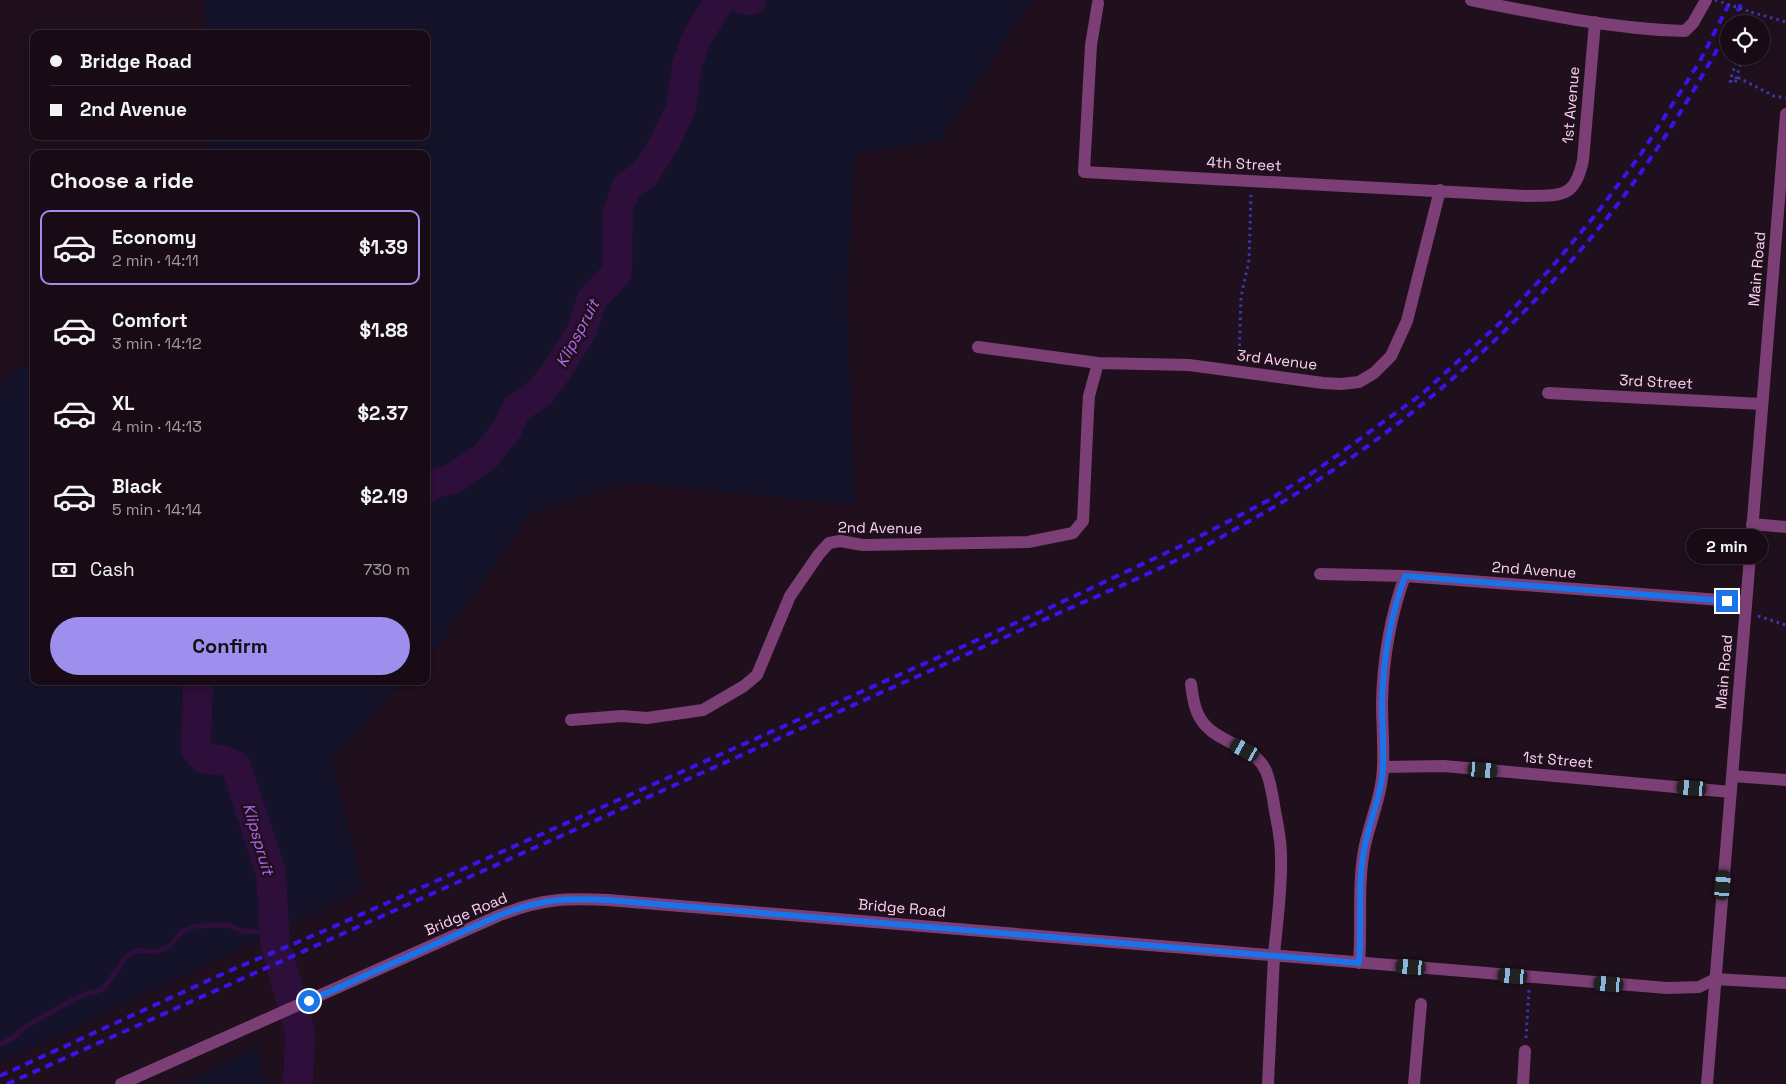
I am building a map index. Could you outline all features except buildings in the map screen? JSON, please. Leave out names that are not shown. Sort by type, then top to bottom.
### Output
[{"type":"street","points":[[1471,0],[1595,22],[1685,32],[1706,0]]},
{"type":"street","name":"4th Street","points":[[1098,4],[1091,45],[1084,172],[1527,196],[1562,194],[1571,189]]},
{"type":"street","name":"1st Avenue","points":[[1571,189],[1579,177],[1583,160],[1595,22]]},
{"type":"street","name":"Main Road","points":[[1707,1084],[1762,404],[1780,249],[1786,114]]},
{"type":"street","name":"3rd Avenue","points":[[978,347],[1098,363],[1189,365],[1341,384],[1359,382],[1374,373],[1391,356],[1407,321],[1440,190]]},
{"type":"street","name":"2nd Avenue","points":[[571,720],[622,716],[647,718],[703,710],[744,686],[757,675],[790,596],[819,554],[829,543],[840,541],[863,545],[1028,542],[1073,534],[1083,521],[1089,396],[1098,363]]},
{"type":"street","name":"3rd Street","points":[[1548,393],[1762,404]]},
{"type":"street","points":[[1752,524],[1786,527]]},
{"type":"street","name":"2nd Avenue","points":[[1320,574],[1405,576],[1746,607]]},
{"type":"street","points":[[1359,963],[1361,877],[1365,845],[1382,782],[1384,663],[1391,620],[1405,576]]},
{"type":"street","points":[[1190,684],[1194,705],[1206,726],[1260,761],[1268,777],[1281,854],[1268,1084]]},
{"type":"street","name":"1st Street","points":[[1383,767],[1444,766],[1731,792]]},
{"type":"street","points":[[1732,776],[1786,780]]},
{"type":"street","name":"Bridge Road","points":[[121,1084],[500,915],[533,904],[562,899],[608,900],[1667,988],[1699,986],[1716,979]]},
{"type":"street","points":[[1716,979],[1786,983]]},
{"type":"street","points":[[1414,1084],[1421,1004]]},
{"type":"street","points":[[1523,1084],[1525,1051]]},
{"type":"path","points":[[1715,0],[1786,22]]},
{"type":"path","points":[[1735,65],[1731,81],[1735,82],[1740,65]]},
{"type":"path","points":[[1735,65],[1730,81],[1735,83],[1737,78],[1774,96],[1786,98]]},
{"type":"path","points":[[1238,372],[1241,297],[1249,260],[1252,181]]},
{"type":"path","points":[[1746,607],[1786,625]]},
{"type":"path","points":[[1525,1051],[1530,977]]},
{"type":"shaded area","points":[[205,0],[1033,0],[941,140],[855,154],[847,297],[855,505],[628,482],[530,514],[443,639],[430,653],[430,150],[210,150],[210,140],[430,140],[430,30],[206,30]]},
{"type":"shaded area","points":[[30,363],[30,685],[400,685],[332,760],[363,890],[0,1063],[0,389],[4,379]]},
{"type":"shaded area","points":[[259,1046],[263,1084],[182,1084]]},
{"type":"waterway","name":"Klipspruit","points":[[430,486],[452,479],[486,456],[508,428],[516,409],[540,393],[555,373],[581,332],[592,299],[617,273],[618,211],[627,186],[644,175],[664,144],[681,108],[687,65],[697,37],[720,0]]},
{"type":"waterway","name":"Klipspruit","points":[[744,0],[751,0]]},
{"type":"waterway","name":"Klipspruit","points":[[198,685],[196,750],[205,759],[223,760],[236,766],[271,873],[275,943],[300,1032],[298,1084]]},
{"type":"waterway","points":[[0,1044],[13,1038],[28,1025],[78,997],[103,989],[126,957],[139,950],[154,952],[169,947],[182,931],[196,926],[228,925],[242,931],[274,933]]},
{"type":"railway","points":[[0,1076],[229,971],[324,931],[1047,609],[1185,544],[1269,500],[1321,467],[1422,394],[1501,322],[1551,268],[1597,213],[1641,154],[1700,61],[1731,0]]},
{"type":"railway","points":[[1736,15],[1743,0]]},
{"type":"railway","points":[[7,1084],[1153,572],[1219,538],[1316,482],[1409,415],[1453,378],[1496,339],[1575,257],[1644,169],[1720,44]]},
{"type":"route","points":[[309,1001],[500,915],[547,900],[562,899],[608,900],[1359,963],[1361,877],[1365,845],[1382,782],[1384,663],[1391,620],[1405,576],[1727,601]]}]
